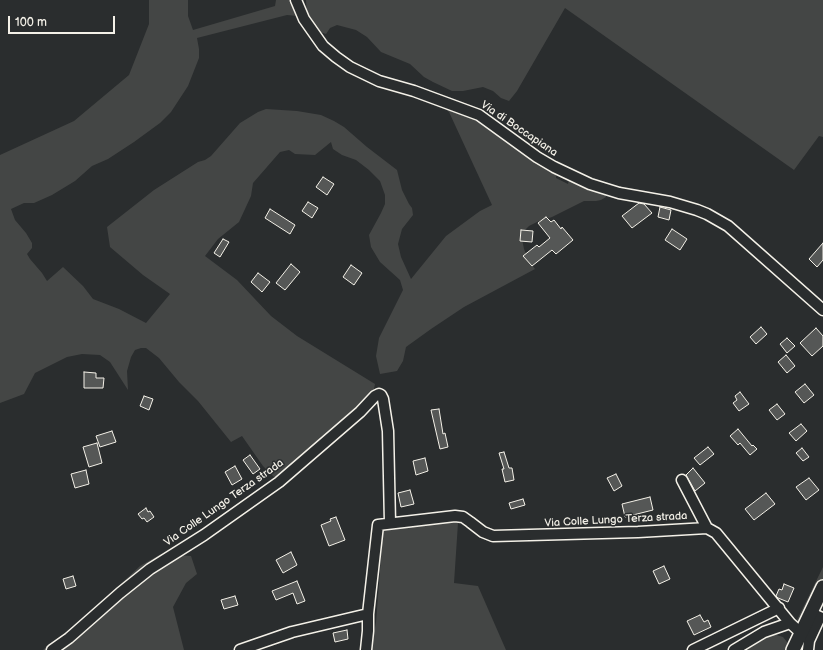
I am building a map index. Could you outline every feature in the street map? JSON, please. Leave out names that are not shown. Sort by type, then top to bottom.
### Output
[{"type":"main road","points":[[793,650],[806,644],[810,613],[823,587]]},
{"type":"street","name":"Via di Boccapiana","points":[[296,0],[304,19],[323,46],[336,58],[350,67],[379,81],[414,91],[479,115],[537,157],[584,181],[607,189],[670,202],[707,214],[736,232],[823,310]]},
{"type":"street","name":"Via Colle Lungo Terza strada","points":[[52,650],[69,638],[150,569],[204,535],[279,482],[379,394],[383,399],[388,431],[390,523],[455,516],[466,520],[488,535],[506,537],[707,528]]},
{"type":"street","points":[[682,480],[707,528],[716,533],[779,608],[806,644]]},
{"type":"street","points":[[366,650],[368,614],[378,525],[390,523]]},
{"type":"street","points":[[693,650],[779,608]]},
{"type":"street","points":[[240,650],[292,632],[368,614]]},
{"type":"street","points":[[734,650],[764,632],[790,623]]},
{"type":"shaded area","points":[[149,0],[188,0],[188,16],[193,30],[275,6],[276,0],[293,0],[294,8],[298,16],[287,15],[197,38],[199,58],[188,86],[171,112],[160,123],[108,159],[92,166],[75,181],[52,195],[34,203],[24,203],[11,209],[15,220],[32,243],[32,248],[27,254],[47,281],[63,267],[83,286],[93,299],[119,309],[146,323],[170,294],[143,275],[110,247],[107,227],[154,190],[198,162],[211,156],[240,123],[266,109],[297,111],[321,115],[334,121],[344,127],[397,170],[402,190],[412,208],[413,215],[402,229],[398,244],[401,257],[411,279],[446,236],[480,211],[492,205],[449,112],[443,106],[475,118],[556,172],[556,178],[568,184],[569,179],[605,193],[606,197],[601,200],[584,201],[552,217],[529,226],[521,234],[524,249],[529,261],[535,269],[464,307],[431,329],[406,347],[403,361],[397,371],[380,374],[376,356],[379,338],[403,290],[400,280],[380,262],[371,247],[369,235],[385,204],[385,195],[380,181],[356,160],[342,155],[333,149],[331,142],[315,155],[295,154],[289,150],[280,152],[253,183],[251,196],[239,222],[218,239],[205,256],[237,280],[271,316],[297,336],[375,384],[372,399],[279,482],[263,466],[242,436],[231,442],[198,401],[179,382],[159,358],[146,348],[135,350],[131,357],[127,371],[128,390],[110,362],[100,355],[82,354],[67,357],[35,373],[24,394],[0,403],[0,155],[74,121],[129,75],[149,24]]},
{"type":"shaded area","points":[[306,0],[823,0],[823,137],[819,136],[794,170],[565,8],[517,91],[509,101],[501,98],[493,91],[483,87],[463,91],[452,91],[424,77],[410,64],[381,52],[367,37],[356,30],[337,25],[330,28],[326,34],[320,32],[307,19]]},
{"type":"shaded area","points":[[451,519],[458,523],[454,583],[478,586],[506,650],[371,650],[376,622],[383,531]]},
{"type":"shaded area","points":[[161,554],[191,556],[197,574],[186,583],[173,607],[184,650],[43,650],[49,644],[71,631],[140,566]]},
{"type":"shaded area","points":[[823,567],[823,579],[802,622],[798,623],[796,622]]},
{"type":"shaded area","points":[[773,634],[783,637],[787,642],[787,650],[744,650],[764,636]]},
{"type":"building","points":[[323,177],[334,184],[327,195],[316,187]]},
{"type":"building","points":[[308,202],[318,208],[312,218],[302,211]]},
{"type":"building","points":[[639,203],[644,204],[652,213],[632,228],[622,216]]},
{"type":"building","points":[[660,207],[671,210],[669,220],[658,217]]},
{"type":"building","points":[[270,209],[295,225],[290,234],[265,218]]},
{"type":"building","points":[[546,217],[551,222],[554,220],[573,240],[556,254],[552,250],[532,266],[523,256],[537,245],[539,247],[550,238],[538,223]]},
{"type":"building","points":[[672,229],[687,239],[680,250],[665,240]]},
{"type":"building","points":[[521,230],[533,231],[532,242],[520,241]]},
{"type":"building","points":[[223,239],[229,242],[220,257],[214,253]]},
{"type":"building","points":[[823,243],[823,260],[817,267],[809,259]]},
{"type":"building","points":[[291,264],[300,272],[285,290],[276,283]]},
{"type":"building","points":[[351,265],[362,273],[354,285],[343,277]]},
{"type":"building","points":[[258,273],[270,282],[262,292],[251,282]]},
{"type":"building","points":[[761,327],[767,334],[756,344],[750,337]]},
{"type":"building","points":[[816,328],[823,336],[823,346],[812,356],[800,343]]},
{"type":"building","points":[[787,338],[795,346],[787,353],[780,344]]},
{"type":"building","points":[[786,355],[795,366],[787,373],[778,362]]},
{"type":"building","points":[[84,372],[96,373],[96,378],[104,378],[103,388],[84,388]]},
{"type":"building","points":[[805,384],[814,395],[804,403],[795,392]]},
{"type":"building","points":[[740,392],[749,404],[739,411],[733,403],[737,400],[735,396]]},
{"type":"building","points":[[144,396],[153,399],[149,410],[140,406]]},
{"type":"building","points":[[777,404],[785,414],[777,420],[769,410]]},
{"type":"building","points":[[439,409],[443,434],[445,433],[448,447],[440,449],[431,410]]},
{"type":"building","points":[[801,424],[807,431],[796,441],[789,433]]},
{"type":"building","points":[[738,429],[752,446],[753,445],[757,449],[750,455],[740,443],[738,445],[730,436]]},
{"type":"building","points":[[112,431],[116,442],[100,447],[96,436]]},
{"type":"building","points":[[97,443],[102,463],[89,467],[83,447]]},
{"type":"building","points":[[708,447],[714,454],[700,465],[694,458]]},
{"type":"building","points":[[802,448],[809,457],[803,461],[796,453]]},
{"type":"building","points":[[504,452],[509,468],[512,468],[514,480],[505,482],[502,469],[504,469],[499,453]]},
{"type":"building","points":[[250,455],[260,469],[253,474],[243,460]]},
{"type":"building","points":[[425,458],[428,471],[416,475],[413,461]]},
{"type":"building","points":[[235,466],[242,479],[232,485],[225,472]]},
{"type":"building","points":[[693,468],[705,483],[695,491],[686,475]]},
{"type":"building","points":[[86,470],[89,484],[75,488],[71,474]]},
{"type":"building","points":[[616,474],[622,486],[614,491],[607,478]]},
{"type":"building","points":[[809,478],[819,490],[806,500],[796,487]]},
{"type":"building","points":[[410,490],[414,504],[401,507],[398,493]]},
{"type":"building","points":[[766,493],[775,504],[754,520],[745,509]]},
{"type":"building","points":[[650,497],[653,510],[625,517],[622,504]]},
{"type":"building","points":[[523,499],[525,505],[511,509],[509,503]]},
{"type":"building","points":[[146,508],[154,517],[147,522],[138,514]]},
{"type":"building","points":[[336,517],[345,540],[329,546],[321,525]]},
{"type":"building","points":[[291,552],[297,565],[283,573],[276,560]]},
{"type":"building","points":[[664,566],[670,579],[659,584],[653,571]]},
{"type":"building","points":[[73,576],[76,586],[66,589],[63,579]]},
{"type":"building","points":[[297,581],[305,601],[297,604],[293,593],[276,600],[272,591]]},
{"type":"building","points":[[784,584],[794,588],[788,602],[776,596],[779,589],[782,590]]},
{"type":"building","points":[[235,596],[238,605],[224,609],[221,600]]},
{"type":"building","points":[[700,615],[704,622],[708,620],[711,627],[694,635],[687,621]]},
{"type":"building","points":[[347,630],[348,639],[335,642],[333,633]]}]
